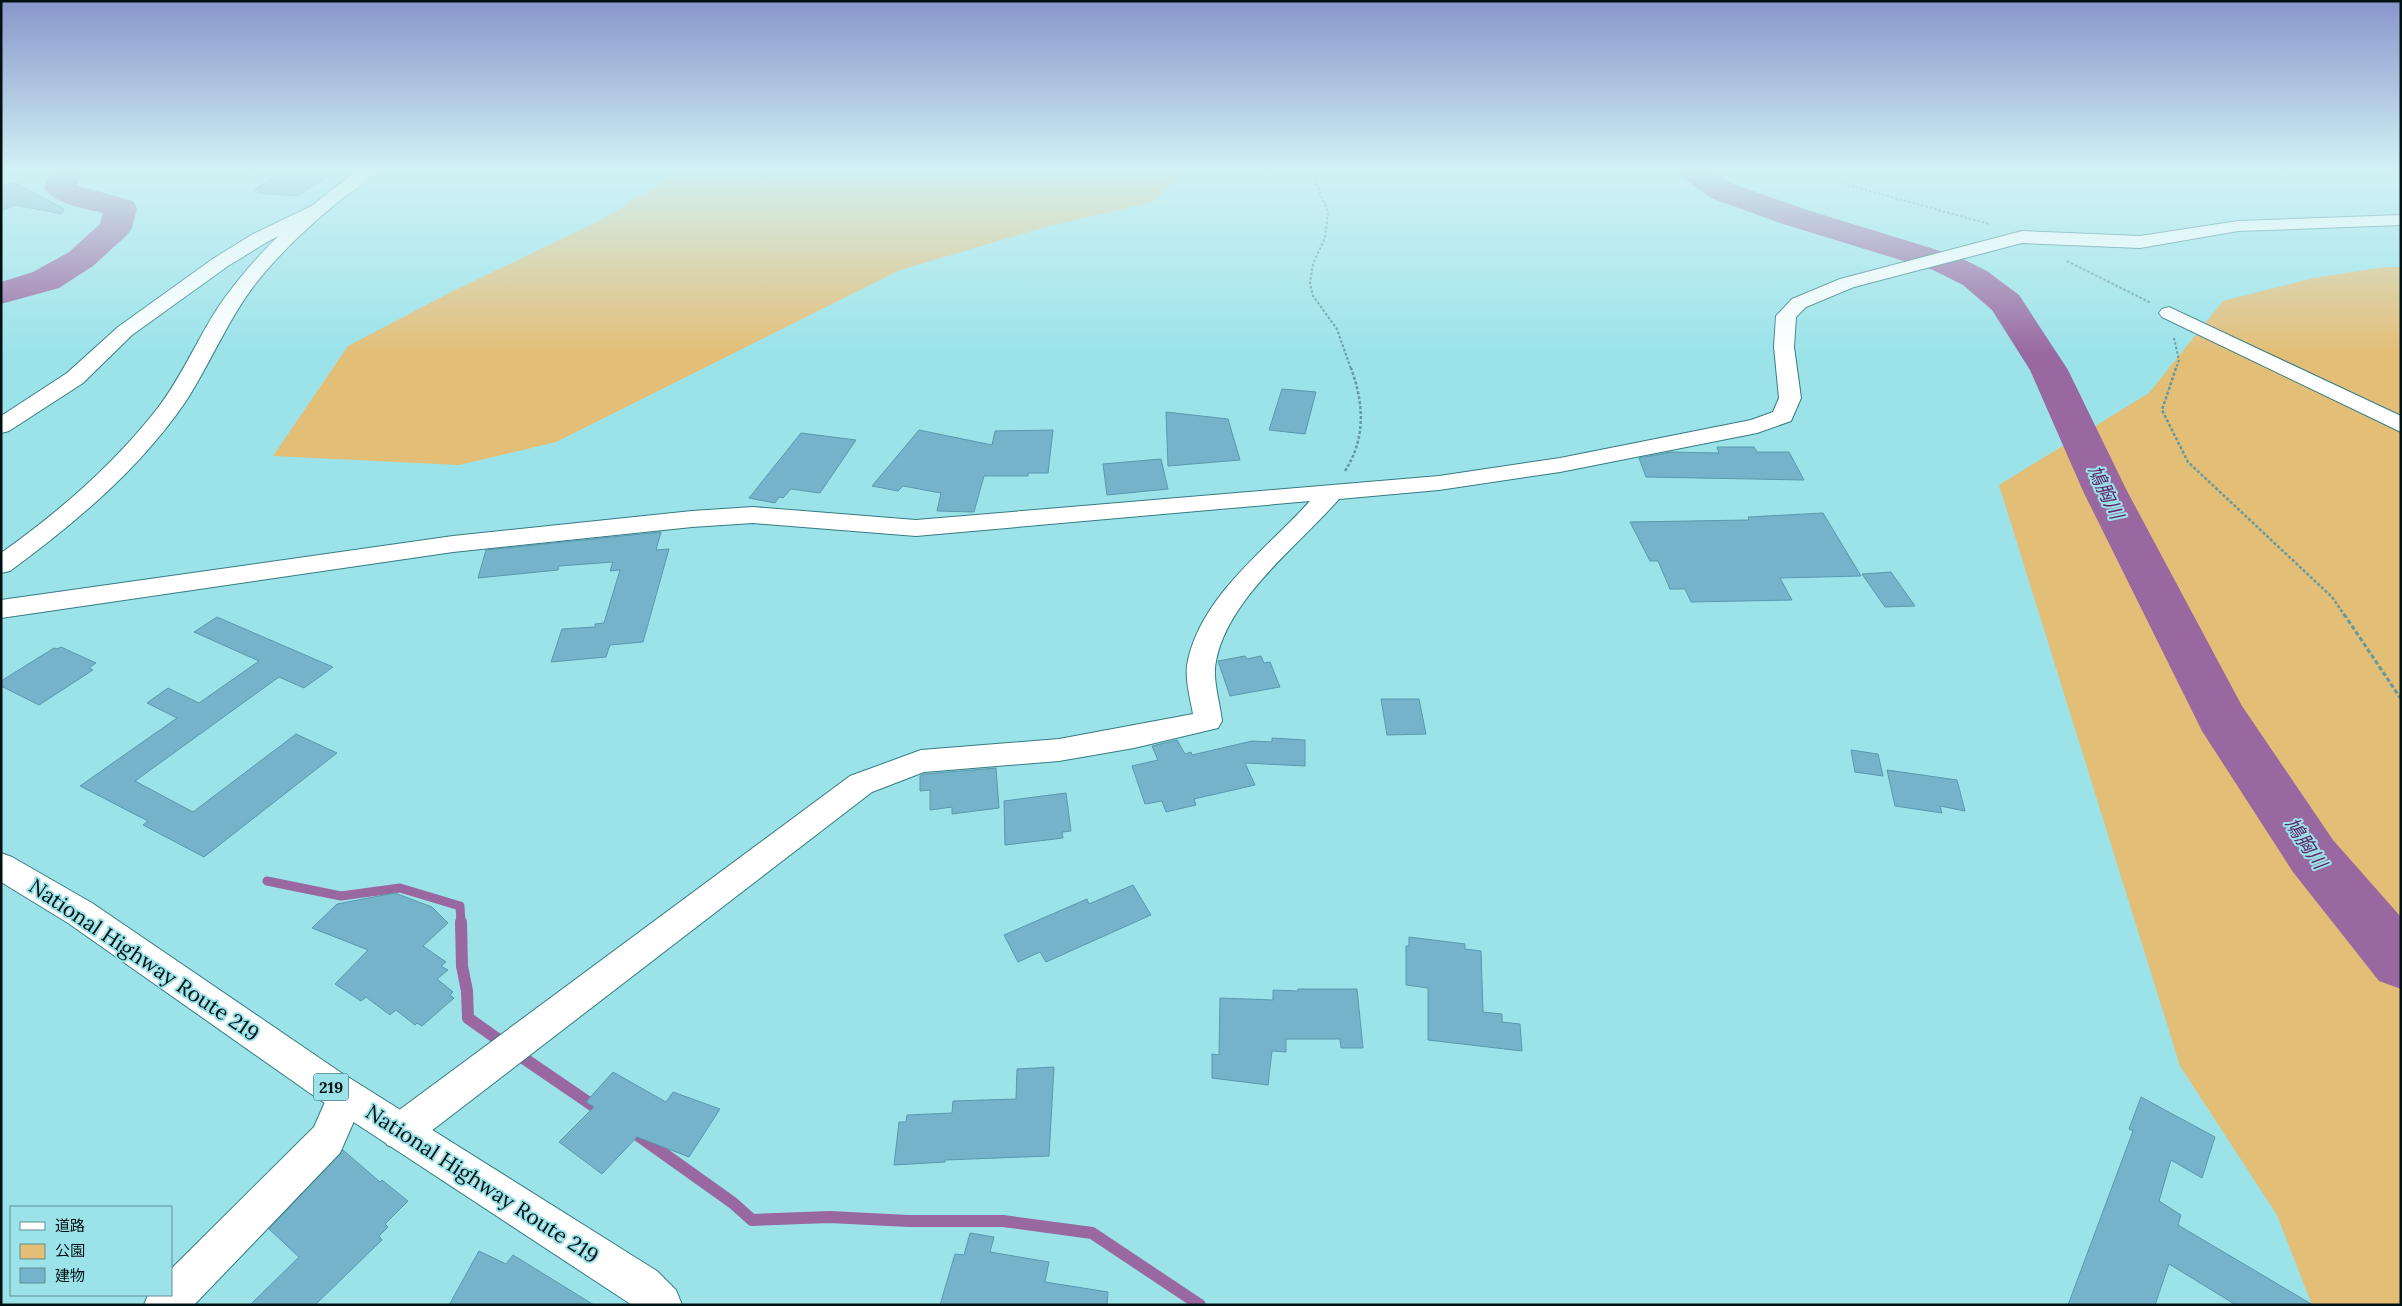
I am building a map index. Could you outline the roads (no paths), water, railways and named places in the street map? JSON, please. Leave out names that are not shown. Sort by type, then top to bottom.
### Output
[{"type":"main road","points":[[1,426],[75,378],[125,331],[221,262],[272,232]]},
{"type":"main road","points":[[1,565],[84,501],[130,455],[166,413],[239,292],[292,232]]},
{"type":"main road","points":[[1,609],[453,544],[692,519],[753,515],[916,528],[1439,484],[1560,465],[1756,426],[1783,416],[1790,398],[1784,347],[1786,316],[1799,303],[1847,283],[2022,237],[2140,242],[2202,232]]},
{"type":"main road","points":[[2169,313],[2401,425]]},
{"type":"main road","points":[[400,1132],[861,784],[921,761],[1059,750],[1134,737],[1208,721],[1202,661],[1233,596],[1313,515],[1332,493]]},
{"type":"main road","name":"National Highway Route 219","points":[[1,866],[80,913],[400,1132],[642,1286],[661,1305]]},
{"type":"main road","points":[[165,1305],[327,1140],[346,1096]]},
{"type":"waterway","points":[[1,293],[46,280],[81,259],[111,232]]},
{"type":"waterway","name":"鳩胸川","points":[[1844,232],[1945,263],[1975,278],[2006,303],[2049,370],[2105,491],[2221,717],[2313,856],[2401,962]]},
{"type":"waterway","points":[[267,881],[341,896],[400,888],[460,906],[461,923]]},
{"type":"waterway","points":[[461,922],[462,966],[467,991],[468,1018],[506,1045]]},
{"type":"waterway","points":[[516,1053],[598,1109]]},
{"type":"waterway","points":[[632,1131],[733,1203],[752,1220],[830,1217],[908,1221],[1003,1221],[1092,1233],[1200,1305]]}]
